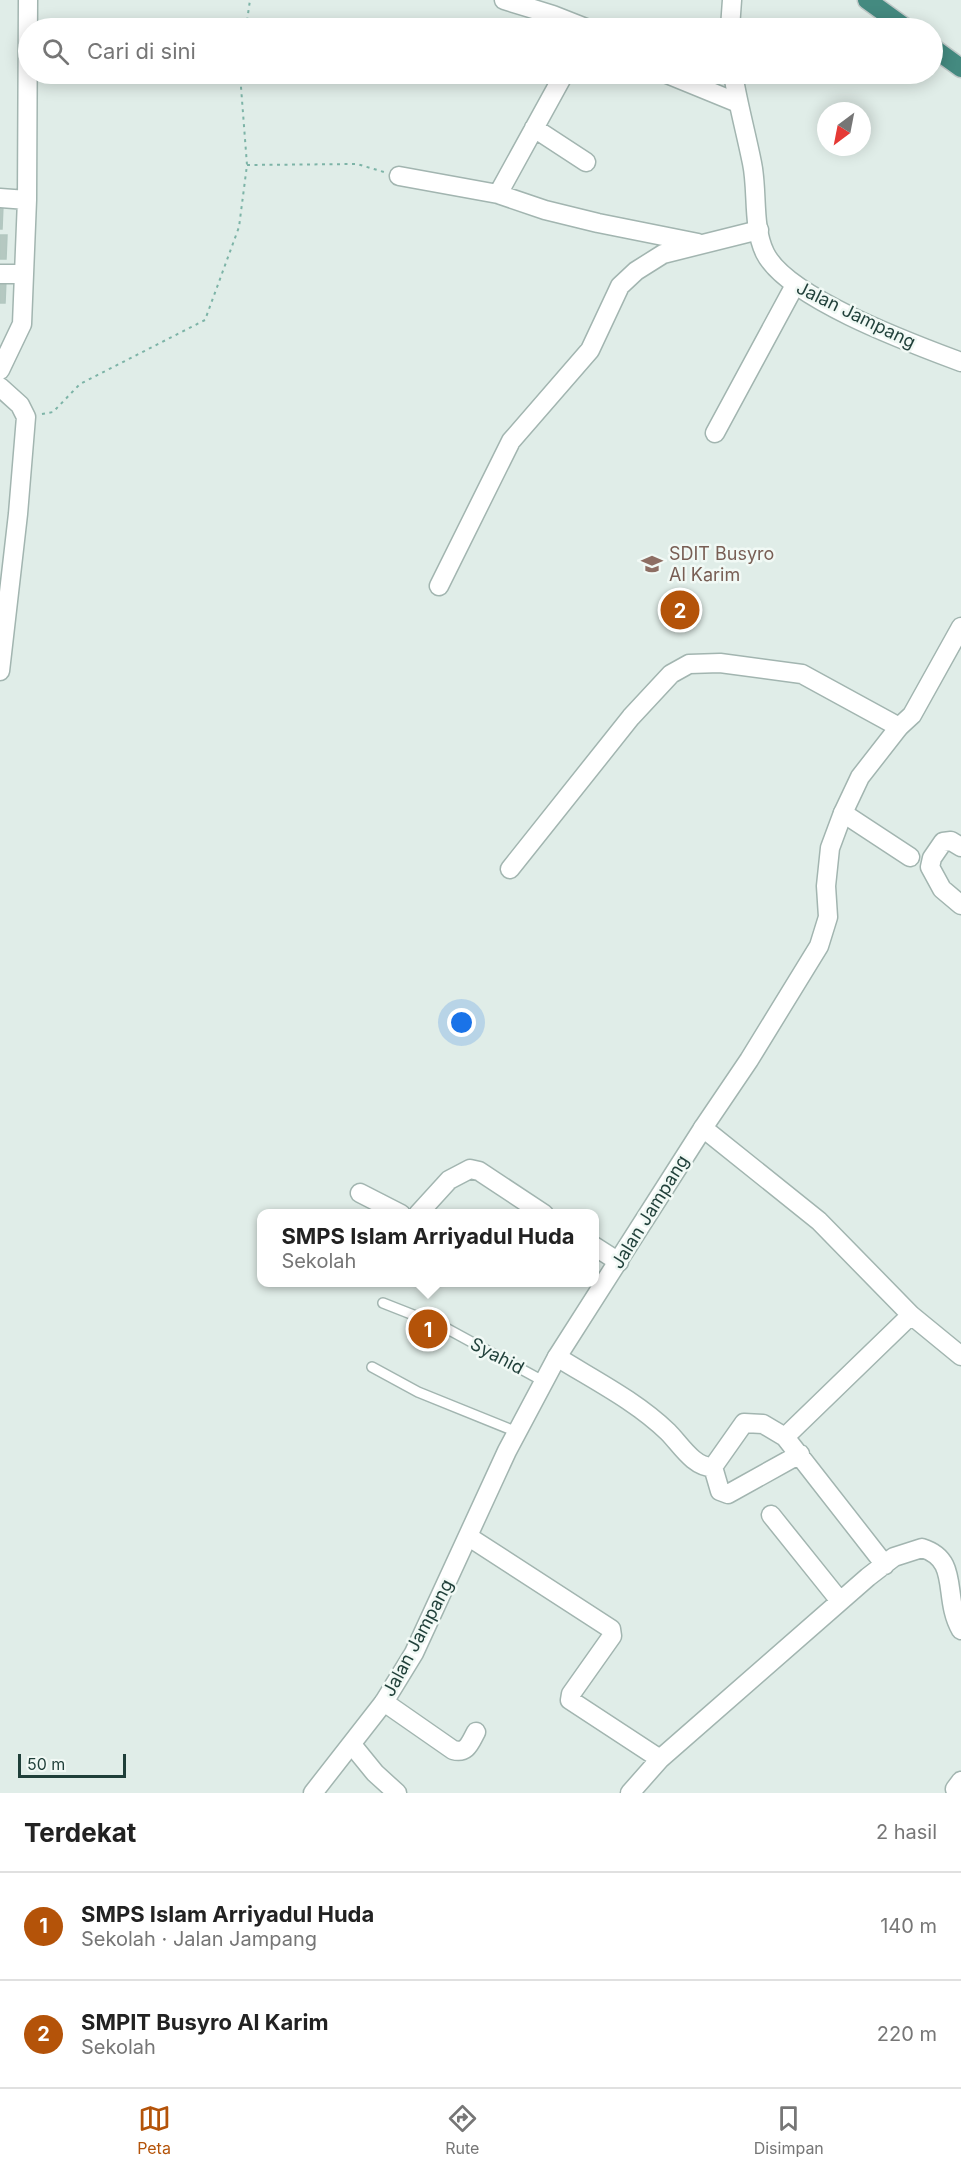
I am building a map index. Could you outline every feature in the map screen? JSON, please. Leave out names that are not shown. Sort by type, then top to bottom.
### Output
[{"type":"highway","points":[[867,0],[892,18]]},
{"type":"highway","points":[[943,54],[961,68]]},
{"type":"street","points":[[28,0],[28,18]]},
{"type":"street","points":[[504,0],[557,8],[572,18]]},
{"type":"street","points":[[731,18],[732,0]]},
{"type":"street","points":[[0,370],[22,324],[27,200],[28,84]]},
{"type":"street","points":[[498,194],[558,84]]},
{"type":"street","points":[[691,84],[738,103]]},
{"type":"street","name":"Jalan Jampang","points":[[735,84],[752,164],[759,230],[764,252],[774,267],[795,285],[889,334],[961,362]]},
{"type":"street","points":[[534,128],[586,162]]},
{"type":"street","points":[[399,176],[498,194],[545,210],[598,223],[709,244]]},
{"type":"street","points":[[0,198],[27,200]]},
{"type":"street","points":[[439,586],[511,441],[590,350],[620,286],[636,271],[663,254],[759,230]]},
{"type":"street","points":[[0,274],[24,274]]},
{"type":"street","points":[[715,433],[795,285]]},
{"type":"street","points":[[0,387],[20,405],[26,417],[9,513],[0,672]]},
{"type":"street","name":"Jalan Jampang","points":[[313,1793],[352,1746],[384,1702],[414,1653],[543,1381],[703,1128],[749,1060],[819,946],[828,917],[826,886],[830,848],[843,813],[860,777],[899,726],[912,715],[961,627]]},
{"type":"street","points":[[510,869],[631,717],[671,674],[689,664],[720,663],[802,674],[899,726]]},
{"type":"street","points":[[843,813],[910,857]]},
{"type":"street","points":[[961,847],[951,842],[943,842],[935,853],[930,867],[942,889],[961,904]]},
{"type":"street","points":[[703,1128],[819,1221],[911,1315],[961,1356]]},
{"type":"street","points":[[423,1209],[449,1180],[470,1169],[479,1171],[536,1209]]},
{"type":"street","points":[[360,1193],[391,1209]]},
{"type":"street","points":[[599,1249],[619,1262]]},
{"type":"street","points":[[785,1437],[911,1315]]},
{"type":"street","points":[[557,1358],[637,1407],[667,1430],[699,1464],[713,1467]]},
{"type":"street","points":[[713,1467],[744,1423],[763,1424],[785,1437],[800,1454],[885,1564]]},
{"type":"street","points":[[713,1467],[720,1491],[728,1494],[800,1454]]},
{"type":"street","points":[[771,1515],[840,1601]]},
{"type":"street","points":[[469,1537],[611,1629],[612,1636],[571,1694],[570,1700],[660,1759]]},
{"type":"street","points":[[630,1793],[660,1759],[840,1601],[885,1564],[911,1550],[922,1548],[947,1558],[952,1566],[954,1612],[961,1630]]},
{"type":"street","points":[[384,1702],[453,1750],[460,1752],[466,1750],[476,1732]]},
{"type":"street","points":[[352,1746],[375,1773],[397,1793]]},
{"type":"lane","name":"Syahid","points":[[383,1303],[444,1327],[543,1381]]},
{"type":"lane","points":[[372,1367],[418,1392],[517,1432]]},
{"type":"path","points":[[247,18],[250,0]]},
{"type":"path","points":[[54,412],[80,384],[205,320],[239,227],[247,165],[241,84]]},
{"type":"path","points":[[247,165],[357,164],[399,176]]},
{"type":"building","points":[[0,205],[3,205],[2,229],[0,229]]},
{"type":"building","points":[[0,235],[7,235],[6,259],[0,259]]},
{"type":"building","points":[[0,279],[6,280],[5,303],[0,303]]},
{"type":"place","name":"SDIT Busyro Al Karim","points":[[652,564]]},
{"type":"place","name":"SMPIT Busyro Al Karim","points":[[680,610]]},
{"type":"place","name":"SMPS Islam Arriyadul Huda","points":[[428,1329]]}]
